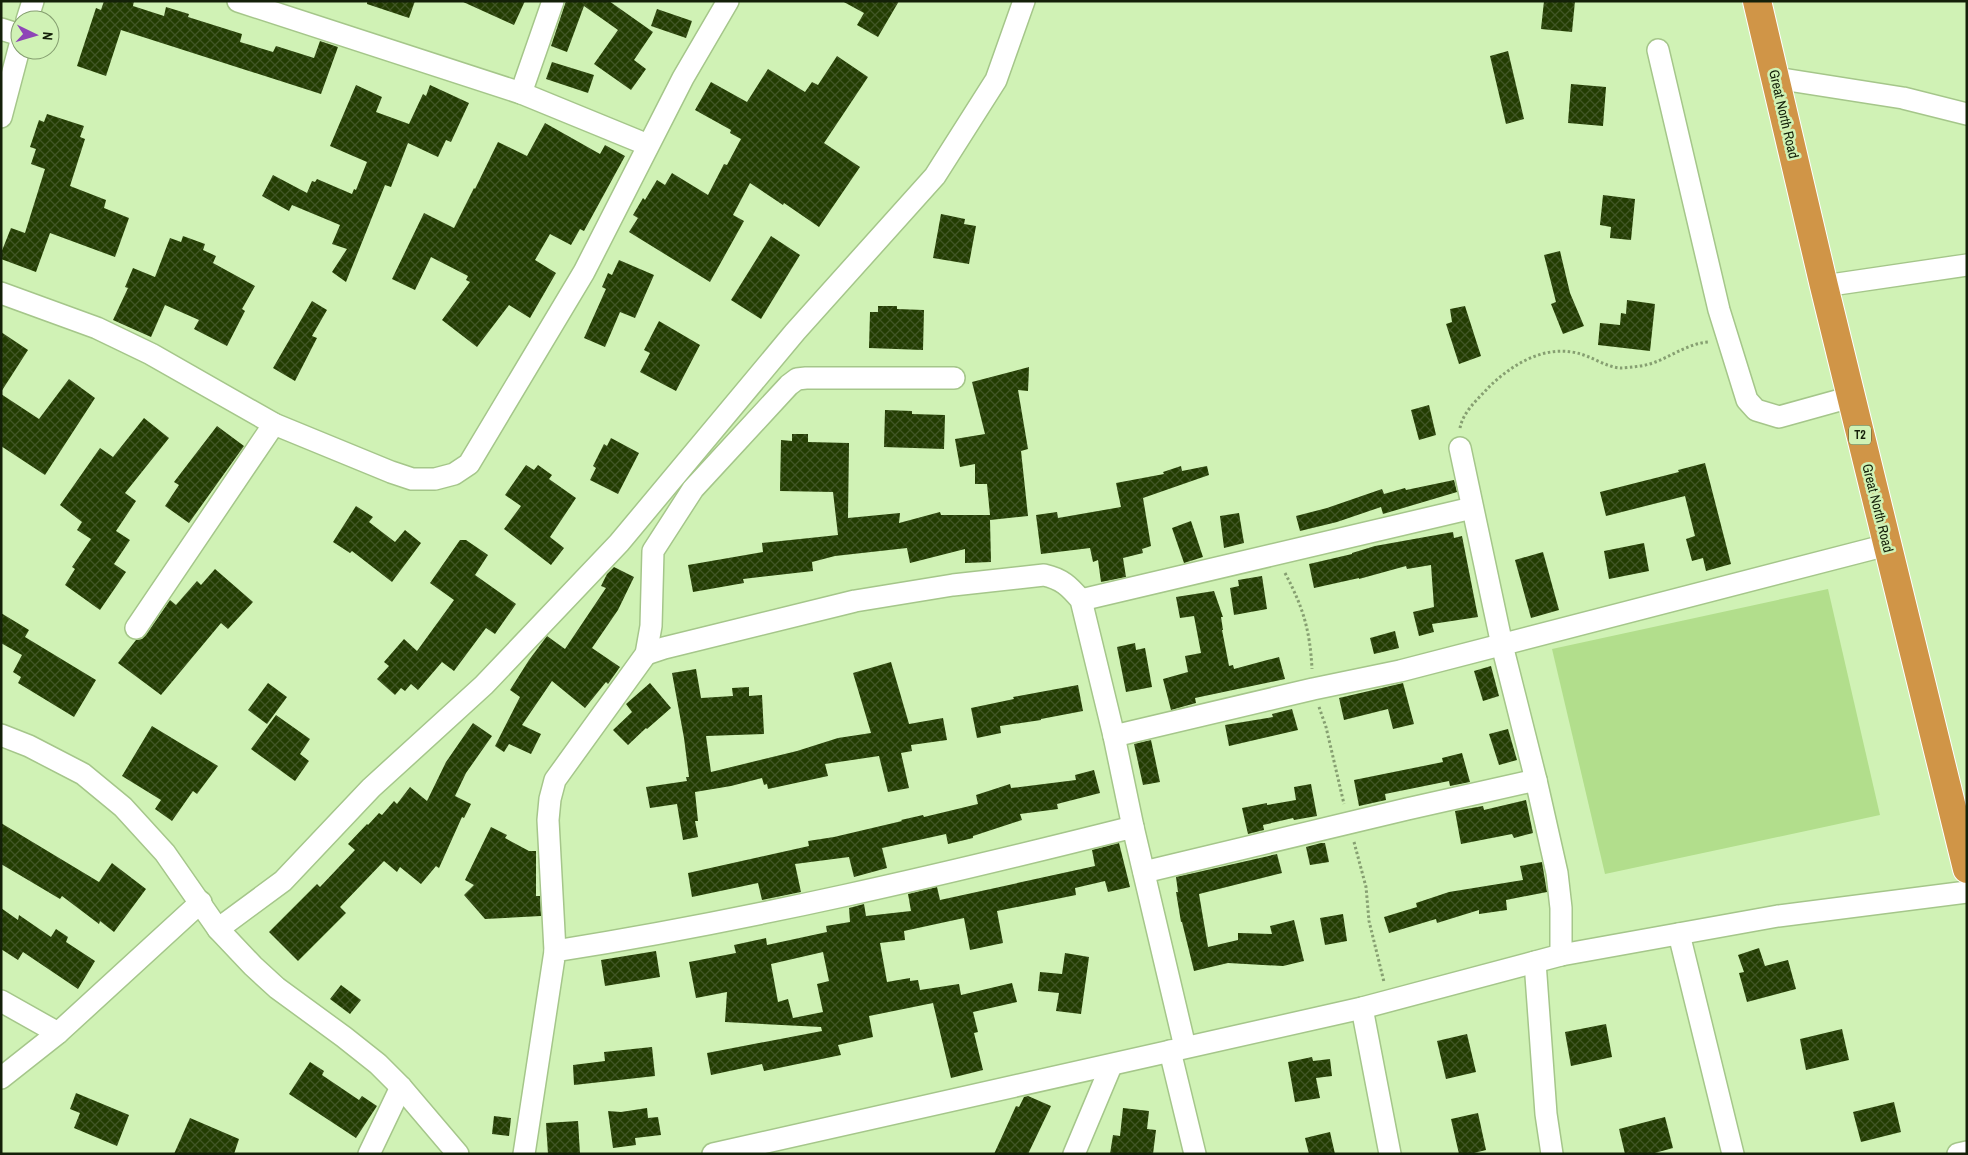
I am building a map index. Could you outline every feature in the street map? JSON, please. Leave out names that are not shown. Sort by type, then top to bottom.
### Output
[{"type":"highway","name":"Great North Road","points":[[1757,1],[1824,286],[1967,869]]},
{"type":"street","points":[[238,1],[289,9],[521,93],[648,145]]},
{"type":"street","points":[[521,93],[553,1]]},
{"type":"street","points":[[1,293],[97,328],[151,354],[274,424],[412,479],[435,478],[454,474],[470,464],[584,272],[683,78],[728,1]]},
{"type":"street","points":[[218,929],[283,881],[371,788],[484,685],[619,543],[795,332],[935,176],[996,80],[1024,1]]},
{"type":"street","points":[[1658,50],[1719,310],[1747,400],[1756,410],[1780,417],[1851,397]]},
{"type":"street","points":[[1,117],[16,60]]},
{"type":"street","points":[[1776,78],[1903,98],[1967,114]]},
{"type":"street","points":[[1824,286],[1967,265]]},
{"type":"street","points":[[524,1154],[555,951],[548,820],[550,799],[555,780],[646,654],[651,626],[653,551],[693,488],[789,385],[797,380],[806,378],[954,378]]},
{"type":"street","points":[[136,628],[274,424]]},
{"type":"street","points":[[1460,448],[1502,645],[1557,873],[1561,908],[1561,955]]},
{"type":"street","points":[[1081,600],[1472,508]]},
{"type":"street","points":[[1114,736],[1313,689],[1400,671],[1887,545]]},
{"type":"street","points":[[646,654],[855,601],[953,585],[1044,575],[1058,578],[1070,588],[1081,600],[1114,736],[1144,872],[1178,1049],[1195,1154]]},
{"type":"street","points":[[1,735],[28,746],[83,774],[123,807],[164,853],[201,902],[218,929],[277,988],[344,1036],[378,1064],[401,1087],[458,1154]]},
{"type":"street","points":[[1144,872],[1536,780]]},
{"type":"street","points":[[555,951],[887,888],[1133,827]]},
{"type":"street","points":[[713,1154],[1362,1008],[1561,955],[1778,916],[1967,892]]},
{"type":"street","points":[[1,1078],[58,1033],[201,902]]},
{"type":"street","points":[[1679,934],[1733,1154]]},
{"type":"street","points":[[1536,962],[1546,1114],[1552,1154]]},
{"type":"street","points":[[1,1001],[58,1033]]},
{"type":"street","points":[[1362,1008],[1390,1154]]},
{"type":"street","points":[[1074,1154],[1111,1066]]},
{"type":"street","points":[[369,1154],[401,1087]]},
{"type":"street","points":[[1958,1154],[1967,1152]]},
{"type":"path","points":[[1460,448],[1461,423],[1469,408],[1511,367],[1540,354],[1557,351],[1577,352],[1619,368],[1654,364],[1703,342],[1728,340]]},
{"type":"path","points":[[1276,554],[1298,598],[1307,622],[1313,689],[1326,727],[1348,823],[1366,887],[1369,921],[1374,947],[1389,1001]]},
{"type":"green space","points":[[1828,589],[1880,815],[1605,874],[1552,649]]},
{"type":"building","points":[[104,1],[134,1],[133,6],[164,16],[166,7],[189,14],[188,17],[242,34],[240,42],[273,52],[276,46],[314,58],[320,41],[338,47],[321,94],[121,30],[106,76],[77,66],[96,8],[101,10]]},
{"type":"building","points":[[367,1],[415,1],[409,18],[367,4]]},
{"type":"building","points":[[461,1],[525,1],[514,25]]},
{"type":"building","points":[[566,1],[609,1],[653,32],[634,60],[646,69],[631,90],[594,64],[618,30],[584,6],[567,52],[551,46]]},
{"type":"building","points":[[842,1],[899,1],[878,37],[857,25],[864,13]]},
{"type":"building","points":[[1544,1],[1575,1],[1572,32],[1541,29]]},
{"type":"building","points":[[657,9],[692,21],[686,38],[651,26]]},
{"type":"building","points":[[1508,51],[1524,119],[1506,124],[1490,56]]},
{"type":"building","points":[[837,56],[868,77],[824,143],[860,167],[819,227],[750,183],[733,215],[744,221],[710,282],[629,232],[638,218],[633,215],[657,180],[665,185],[672,173],[708,195],[724,164],[727,165],[741,139],[730,133],[731,130],[695,110],[711,82],[747,102],[768,69],[805,92],[812,82],[818,85]]},
{"type":"building","points":[[552,62],[594,75],[588,93],[546,79]]},
{"type":"building","points":[[1571,84],[1606,87],[1603,126],[1568,123]]},
{"type":"building","points":[[356,85],[382,97],[376,112],[409,124],[423,94],[426,96],[430,85],[469,103],[451,142],[446,140],[438,157],[408,143],[391,187],[385,185],[346,282],[332,272],[347,249],[332,244],[340,225],[292,205],[289,211],[262,196],[273,175],[307,193],[312,181],[315,182],[317,179],[352,194],[354,189],[356,190],[367,162],[330,146]]},
{"type":"building","points":[[47,114],[84,126],[80,137],[85,139],[70,186],[106,200],[104,208],[129,218],[115,257],[50,233],[36,272],[1,259],[1,253],[11,228],[25,233],[45,169],[31,164],[36,149],[30,147],[39,120],[44,122]]},
{"type":"building","points":[[545,123],[600,154],[605,145],[625,156],[584,231],[580,229],[571,245],[550,234],[535,260],[556,273],[530,318],[509,305],[477,347],[442,320],[470,282],[466,280],[468,276],[431,257],[415,290],[392,279],[424,213],[454,228],[498,142],[527,156]]},
{"type":"building","points":[[1603,195],[1635,199],[1631,240],[1610,238],[1611,227],[1600,225]]},
{"type":"building","points":[[941,214],[965,219],[964,224],[976,226],[969,264],[933,258]]},
{"type":"building","points":[[183,236],[205,244],[203,250],[216,256],[213,263],[255,286],[242,309],[245,311],[227,346],[194,329],[199,320],[165,305],[151,337],[113,320],[128,288],[125,287],[133,268],[155,277],[170,238],[181,242]]},
{"type":"building","points":[[771,236],[800,255],[761,319],[731,300]]},
{"type":"building","points":[[1560,251],[1570,293],[1584,326],[1563,334],[1551,304],[1556,302],[1544,255]]},
{"type":"building","points":[[619,260],[654,275],[635,318],[620,312],[605,347],[584,338],[606,289],[602,287],[608,273],[612,275]]},
{"type":"building","points":[[1627,300],[1655,304],[1650,351],[1598,345],[1600,323],[1620,325],[1621,313],[1626,314]]},
{"type":"building","points":[[312,301],[327,310],[312,336],[317,338],[295,381],[273,368]]},
{"type":"building","points":[[878,306],[897,306],[897,309],[924,310],[923,350],[869,348],[870,312],[878,312]]},
{"type":"building","points":[[1465,306],[1481,356],[1459,364],[1446,324],[1452,322],[1450,309]]},
{"type":"building","points":[[659,321],[700,345],[676,391],[640,372],[650,353],[644,350]]},
{"type":"building","points":[[1,332],[28,350],[1,392]]},
{"type":"building","points":[[1029,367],[1028,391],[1018,390],[1028,449],[1021,451],[1028,516],[990,520],[991,562],[965,563],[965,549],[910,563],[907,548],[835,556],[812,562],[813,571],[743,579],[744,583],[693,592],[688,565],[763,552],[762,543],[838,535],[833,492],[780,491],[781,440],[792,441],[792,434],[808,434],[808,442],[849,443],[848,518],[900,513],[899,523],[940,512],[941,515],[990,515],[987,484],[975,484],[975,464],[960,467],[955,439],[985,434],[972,382]]},
{"type":"building","points":[[69,379],[95,398],[45,475],[1,446],[1,394],[39,419]]},
{"type":"building","points":[[1429,405],[1436,435],[1419,440],[1411,410]]},
{"type":"building","points":[[885,410],[912,411],[912,414],[945,415],[944,449],[884,447]]},
{"type":"building","points":[[144,418],[169,438],[125,493],[136,501],[116,531],[130,540],[114,564],[126,572],[100,610],[65,585],[75,569],[72,567],[91,539],[77,530],[82,522],[60,505],[100,448],[113,457]]},
{"type":"building","points":[[217,426],[244,446],[189,523],[165,506],[179,485],[174,482]]},
{"type":"building","points":[[611,438],[639,453],[618,494],[590,480],[596,468],[593,466],[604,444],[607,446]]},
{"type":"building","points":[[1705,463],[1731,564],[1706,571],[1703,558],[1692,561],[1686,539],[1695,536],[1685,496],[1606,516],[1600,492],[1679,472],[1678,470]]},
{"type":"building","points":[[526,465],[534,470],[538,465],[552,475],[549,479],[576,498],[550,537],[564,548],[551,565],[504,529],[521,506],[505,495]]},
{"type":"building","points":[[1181,466],[1182,471],[1207,466],[1209,475],[1143,498],[1151,546],[1142,549],[1143,553],[1123,558],[1126,577],[1101,582],[1098,560],[1093,562],[1090,548],[1041,554],[1036,515],[1057,512],[1058,518],[1121,507],[1116,483],[1164,474],[1163,472]]},
{"type":"building","points":[[1454,480],[1457,492],[1383,514],[1381,507],[1337,522],[1300,531],[1296,516],[1327,508],[1382,489],[1384,494],[1405,488],[1406,490]]},
{"type":"building","points":[[356,506],[373,517],[369,522],[395,542],[405,530],[421,543],[392,582],[352,551],[350,553],[333,542]]},
{"type":"building","points":[[1239,513],[1244,543],[1224,548],[1220,516]]},
{"type":"building","points":[[1191,521],[1203,557],[1184,563],[1172,528]]},
{"type":"building","points":[[1453,532],[1454,538],[1462,536],[1478,617],[1432,624],[1434,632],[1419,636],[1413,612],[1434,607],[1431,565],[1407,569],[1406,566],[1359,579],[1314,588],[1309,564],[1352,554],[1375,546]]},
{"type":"building","points":[[460,540],[466,540],[488,555],[475,575],[516,604],[495,634],[486,628],[454,671],[442,662],[418,690],[411,684],[405,691],[401,688],[395,695],[377,679],[389,666],[384,662],[404,639],[417,651],[454,600],[430,583]]},
{"type":"building","points":[[1644,543],[1649,571],[1609,579],[1604,551]]},
{"type":"building","points":[[1543,552],[1559,610],[1531,618],[1515,560]]},
{"type":"building","points":[[614,567],[634,577],[618,610],[592,648],[620,667],[608,684],[606,682],[585,708],[552,681],[522,725],[541,734],[531,754],[509,744],[504,752],[495,746],[520,697],[510,690],[547,636],[565,649],[606,588],[601,586],[607,574]]},
{"type":"building","points":[[215,569],[253,602],[228,629],[221,623],[161,695],[118,663],[136,640],[142,639],[146,635],[170,600],[176,605],[197,581],[201,585]]},
{"type":"building","points":[[1262,576],[1267,609],[1234,615],[1230,588],[1239,586],[1238,580]]},
{"type":"building","points":[[1214,591],[1223,617],[1221,617],[1222,630],[1229,666],[1233,665],[1234,669],[1279,657],[1285,679],[1195,698],[1196,703],[1171,710],[1163,679],[1188,672],[1185,656],[1201,653],[1194,616],[1180,618],[1176,597]]},
{"type":"building","points":[[1,613],[29,630],[25,637],[96,680],[74,717],[18,683],[21,677],[13,672],[22,655],[1,643]]},
{"type":"building","points":[[1395,631],[1399,648],[1374,654],[1370,638]]},
{"type":"building","points":[[1135,643],[1136,650],[1145,648],[1152,687],[1126,692],[1117,647]]},
{"type":"building","points":[[891,662],[909,724],[943,718],[947,740],[911,745],[912,751],[901,753],[909,788],[888,792],[879,756],[825,764],[828,776],[768,789],[767,784],[764,785],[762,778],[695,792],[698,821],[695,821],[698,837],[683,840],[677,804],[650,808],[646,787],[687,781],[686,777],[689,777],[672,673],[696,669],[701,698],[733,696],[732,688],[749,687],[749,696],[762,695],[764,734],[706,736],[711,772],[797,751],[838,738],[871,733],[853,673]]},
{"type":"building","points":[[1491,666],[1499,696],[1483,701],[1474,671]]},
{"type":"building","points":[[268,683],[287,697],[267,724],[248,710]]},
{"type":"building","points":[[650,683],[671,708],[628,745],[613,730],[632,712],[626,704]]},
{"type":"building","points":[[1403,683],[1414,724],[1393,729],[1388,709],[1344,720],[1339,698]]},
{"type":"building","points":[[1078,685],[1083,711],[1000,726],[1001,733],[977,738],[971,708],[1014,699],[1013,697]]},
{"type":"building","points":[[1292,709],[1298,730],[1229,746],[1225,725],[1273,717],[1272,714]]},
{"type":"building","points":[[276,715],[310,739],[300,754],[309,761],[295,781],[251,749]]},
{"type":"building","points":[[473,723],[492,736],[466,773],[455,796],[471,804],[464,818],[462,817],[439,868],[436,866],[421,884],[400,867],[397,872],[384,861],[340,907],[346,913],[298,961],[269,932],[317,884],[320,887],[355,850],[348,844],[379,813],[382,815],[394,801],[397,804],[410,787],[427,801],[446,762]]},
{"type":"building","points":[[152,726],[218,766],[197,794],[193,791],[172,821],[155,809],[161,800],[122,776]]},
{"type":"building","points":[[1508,729],[1517,760],[1499,765],[1489,734]]},
{"type":"building","points":[[1151,740],[1160,782],[1143,785],[1134,744]]},
{"type":"building","points":[[1462,753],[1470,782],[1450,786],[1449,781],[1385,794],[1386,800],[1359,806],[1354,780],[1443,762],[1442,758]]},
{"type":"building","points":[[1094,770],[1100,793],[1057,804],[1058,809],[1020,814],[1022,820],[973,836],[973,838],[948,844],[946,834],[882,848],[887,868],[854,877],[849,857],[795,864],[801,892],[762,900],[758,883],[692,897],[688,873],[809,846],[808,841],[834,837],[901,820],[923,815],[924,817],[978,804],[976,795],[1010,784],[1011,788],[1076,780],[1075,775]]},
{"type":"building","points":[[1311,784],[1317,816],[1294,820],[1293,818],[1263,825],[1264,830],[1248,834],[1242,808],[1296,800],[1294,787]]},
{"type":"building","points":[[1526,800],[1533,833],[1514,838],[1512,834],[1461,844],[1455,811],[1483,806],[1484,810]]},
{"type":"building","points":[[1,823],[99,882],[112,863],[146,889],[114,932],[100,921],[99,924],[62,896],[60,899],[1,864]]},
{"type":"building","points":[[491,827],[507,835],[505,838],[529,851],[536,851],[536,896],[540,896],[541,916],[485,919],[464,895],[474,885],[465,880]]},
{"type":"building","points":[[1119,843],[1130,887],[1108,892],[1105,881],[1075,888],[1076,895],[997,911],[1003,943],[970,950],[964,918],[904,931],[905,940],[880,943],[887,982],[910,978],[910,981],[918,980],[920,990],[959,984],[961,995],[1012,983],[1017,1002],[973,1012],[978,1032],[974,1033],[983,1070],[951,1078],[933,1003],[869,1016],[873,1037],[838,1045],[841,1055],[764,1071],[762,1064],[711,1075],[707,1053],[822,1031],[821,1027],[725,1022],[727,992],[696,998],[689,962],[736,953],[734,945],[766,938],[767,945],[827,932],[826,926],[850,922],[849,908],[864,904],[866,916],[911,911],[908,894],[937,887],[940,900],[1095,866],[1092,850]],"holes":[[[823,952],[829,981],[817,984],[823,1012],[793,1018],[788,999],[778,1002],[771,964]]]},
{"type":"building","points":[[1325,843],[1329,862],[1310,865],[1306,847]]},
{"type":"building","points":[[1277,854],[1282,873],[1199,894],[1208,947],[1238,940],[1238,933],[1272,934],[1270,926],[1294,920],[1304,961],[1283,966],[1228,963],[1194,971],[1181,922],[1176,892],[1178,892],[1176,877]]},
{"type":"building","points":[[1542,862],[1547,892],[1506,900],[1507,910],[1479,914],[1479,910],[1437,923],[1436,919],[1389,933],[1384,917],[1417,907],[1416,903],[1449,892],[1523,880],[1520,866]]},
{"type":"building","points":[[1,908],[18,920],[19,915],[51,937],[56,929],[68,937],[66,942],[95,961],[78,989],[23,952],[18,960],[1,949]]},
{"type":"building","points":[[1343,914],[1347,941],[1325,945],[1320,918]]},
{"type":"building","points":[[1759,948],[1765,966],[1788,960],[1796,989],[1747,1002],[1739,973],[1744,972],[1738,955]]},
{"type":"building","points":[[656,951],[660,977],[605,986],[601,960]]},
{"type":"building","points":[[1065,953],[1089,957],[1081,1014],[1056,1011],[1059,993],[1038,991],[1040,972],[1062,974]]},
{"type":"building","points":[[341,985],[361,1000],[350,1014],[330,999]]},
{"type":"building","points":[[1606,1024],[1612,1057],[1571,1066],[1565,1032]]},
{"type":"building","points":[[1842,1029],[1849,1060],[1806,1070],[1800,1039]]},
{"type":"building","points":[[1467,1034],[1476,1072],[1446,1079],[1437,1041]]},
{"type":"building","points":[[652,1047],[655,1076],[574,1085],[573,1065],[605,1061],[604,1052]]},
{"type":"building","points":[[1312,1057],[1313,1061],[1330,1059],[1332,1076],[1316,1078],[1320,1098],[1295,1102],[1288,1062]]},
{"type":"building","points":[[310,1062],[324,1071],[322,1075],[359,1100],[362,1096],[377,1106],[356,1138],[289,1094]]},
{"type":"building","points":[[76,1093],[129,1115],[117,1146],[74,1128],[80,1113],[70,1109]]},
{"type":"building","points":[[1028,1096],[1051,1106],[1028,1154],[994,1154],[1016,1106],[1019,1107],[1024,1097]]},
{"type":"building","points":[[1894,1102],[1901,1132],[1861,1142],[1853,1112]]},
{"type":"building","points":[[647,1108],[648,1118],[658,1117],[661,1135],[635,1138],[636,1145],[613,1148],[608,1111],[621,1112]]},
{"type":"building","points":[[1123,1108],[1149,1111],[1147,1129],[1156,1130],[1153,1154],[1110,1154],[1113,1135],[1120,1136]]},
{"type":"building","points":[[1478,1113],[1486,1150],[1470,1154],[1459,1154],[1451,1119]]},
{"type":"building","points":[[494,1116],[511,1118],[509,1136],[492,1134]]},
{"type":"building","points":[[1665,1117],[1673,1148],[1651,1154],[1625,1154],[1619,1129]]},
{"type":"building","points":[[190,1118],[239,1139],[234,1154],[174,1154]]},
{"type":"building","points":[[578,1121],[580,1154],[548,1154],[546,1123]]},
{"type":"building","points":[[1330,1132],[1335,1154],[1309,1154],[1305,1138]]}]
